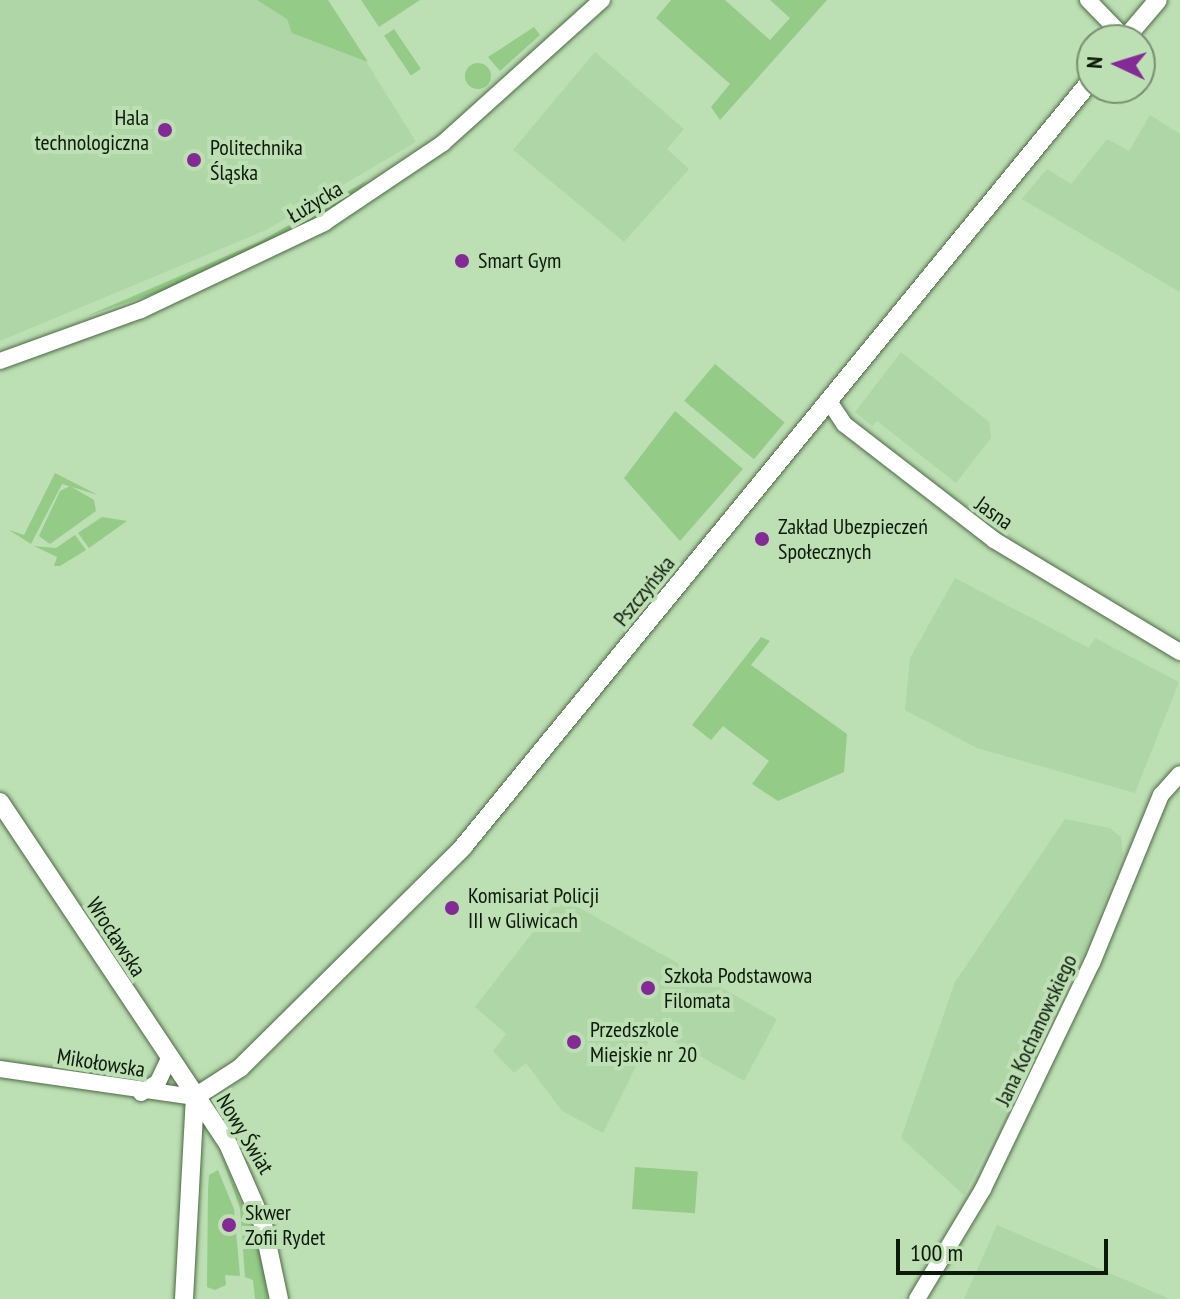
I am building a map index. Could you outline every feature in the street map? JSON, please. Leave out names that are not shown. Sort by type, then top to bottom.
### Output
[{"type":"main road","points":[[1138,24],[1158,0]]},
{"type":"main road","name":"Pszczyńska","points":[[195,1097],[240,1068],[463,847],[1076,98]]},
{"type":"main road","name":"Wrocławska","points":[[0,802],[168,1061],[195,1097]]},
{"type":"main road","name":"Nowy Świat","points":[[184,1299],[195,1097]]},
{"type":"main road","name":"Nowy Świat","points":[[195,1097],[250,1187],[279,1299]]},
{"type":"street","name":"Łużycka","points":[[0,361],[141,310],[324,223],[443,143],[602,0]]},
{"type":"street","points":[[1088,0],[1111,24]]},
{"type":"street","name":"Jasna","points":[[828,400],[844,424],[984,533],[1180,649]]},
{"type":"street","name":"Jana Kochanowskiego","points":[[917,1299],[983,1189],[1092,963],[1161,795],[1180,774]]},
{"type":"street","points":[[141,1093],[158,1082],[168,1061]]},
{"type":"street","name":"Mikołowska","points":[[0,1069],[141,1093],[195,1097]]},
{"type":"shaded area","name":"Politechnika Śląska","points":[[0,0],[328,0],[416,142],[266,230],[0,341]]},
{"type":"shaded area","points":[[257,0],[328,0],[368,62],[292,33],[287,19]]},
{"type":"shaded area","points":[[361,0],[420,0],[379,27]]},
{"type":"shaded area","points":[[671,0],[725,0],[770,40],[790,18],[770,0],[827,0],[720,120],[711,107],[730,84],[656,18]]},
{"type":"shaded area","points":[[534,27],[540,35],[500,71],[488,57]]},
{"type":"shaded area","points":[[394,29],[421,69],[411,76],[384,36]]},
{"type":"shaded area","points":[[595,52],[684,129],[667,149],[689,169],[624,242],[513,150]]},
{"type":"shaded area","points":[[478,63],[487,67],[491,76],[487,85],[478,89],[469,85],[465,76],[469,67]]},
{"type":"shaded area","points":[[1150,115],[1180,134],[1180,292],[1022,199],[1047,169],[1071,184],[1107,139],[1129,151]]},
{"type":"shaded area","points":[[366,181],[356,195],[287,236],[201,278],[87,316],[261,241]]},
{"type":"shaded area","points":[[901,352],[989,422],[991,438],[956,483],[877,421],[872,426],[855,412]]},
{"type":"shaded area","points":[[715,364],[785,422],[754,459],[684,401]]},
{"type":"shaded area","points":[[675,411],[743,469],[680,541],[624,478]]},
{"type":"shaded area","points":[[55,473],[98,495],[62,484],[31,544],[9,530],[24,535]]},
{"type":"shaded area","points":[[70,486],[94,500],[96,511],[50,544],[39,536],[60,491]]},
{"type":"shaded area","points":[[102,517],[127,521],[89,548],[78,533]]},
{"type":"shaded area","points":[[75,535],[86,550],[60,566],[54,566],[57,557],[34,546],[56,548]]},
{"type":"shaded area","points":[[955,578],[1089,648],[1095,638],[1179,682],[1135,793],[977,748],[905,710],[910,658]]},
{"type":"shaded area","points":[[761,637],[770,641],[751,665],[847,734],[844,772],[778,801],[752,784],[769,761],[723,726],[711,740],[692,725]]},
{"type":"shaded area","points":[[1065,819],[1110,828],[1121,837],[1123,854],[1079,965],[964,1195],[901,1138],[955,982]]},
{"type":"shaded area","points":[[560,897],[777,1019],[744,1081],[654,1030],[603,1133],[562,1111],[526,1063],[514,1073],[493,1051],[506,1034],[475,1007]]},
{"type":"shaded area","points":[[218,1147],[260,1248],[268,1299],[255,1299],[253,1280],[245,1277],[240,1208]]},
{"type":"shaded area","points":[[635,1167],[698,1171],[695,1213],[632,1209]]},
{"type":"shaded area","points":[[218,1170],[234,1209],[240,1276],[225,1275],[226,1285],[215,1290],[207,1287],[208,1189],[209,1175]]},
{"type":"shaded area","points":[[997,1225],[1170,1299],[964,1299]]},
{"type":"place","name":"Hala technologiczna","points":[[165,130]]},
{"type":"place","name":"Politechnika Śląska","points":[[194,160]]},
{"type":"place","name":"Smart Gym","points":[[462,261]]},
{"type":"place","name":"Zakład Ubezpieczeń Społecznych","points":[[762,539]]},
{"type":"place","name":"Komisariat Policji III w Gliwicach","points":[[452,908]]},
{"type":"place","name":"Szkoła Podstawowa Filomata","points":[[648,988]]},
{"type":"place","name":"Przedszkole Miejskie nr 20","points":[[574,1042]]},
{"type":"place","name":"Skwer Zofii Rydet","points":[[229,1225]]}]
